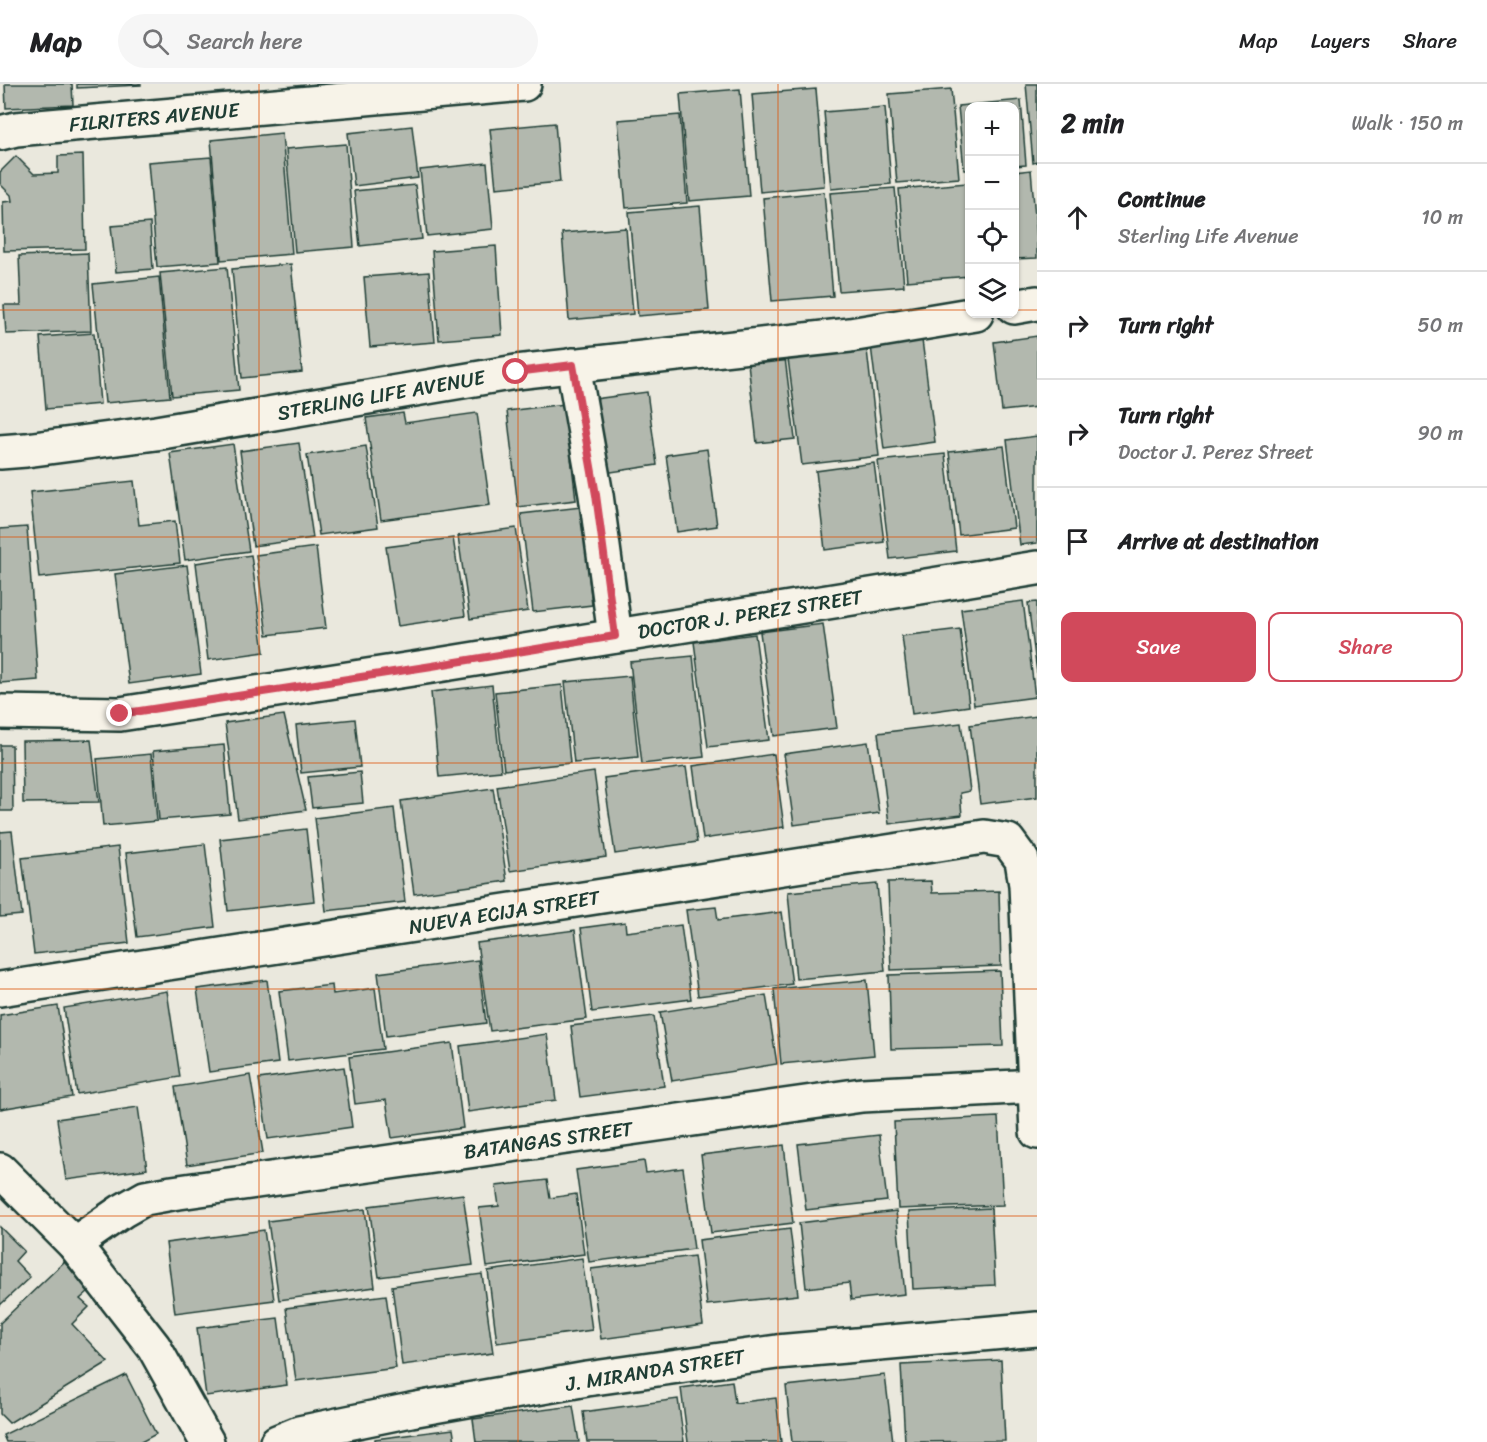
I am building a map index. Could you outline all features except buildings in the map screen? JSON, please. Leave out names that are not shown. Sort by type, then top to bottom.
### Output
[{"type":"street","name":"FILRITERS AVENUE","points":[[0,134],[16,129],[524,84]]},
{"type":"street","points":[[1019,306],[1037,303]]},
{"type":"street","name":"STERLING LIFE AVENUE","points":[[0,452],[156,433],[516,372],[850,335],[965,316]]},
{"type":"street","points":[[573,365],[596,495],[615,636]]},
{"type":"street","name":"DOCTOR J. PEREZ STREET","points":[[0,712],[120,714],[1037,568]]},
{"type":"street","name":"NUEVA ECIJA STREET","points":[[0,989],[984,837],[1008,841],[1022,860],[1026,885],[1035,1086]]},
{"type":"street","points":[[1035,1086],[1037,1132]]},
{"type":"street","name":"BATANGAS STREET","points":[[74,1244],[145,1198],[172,1193],[862,1095],[1035,1086]]},
{"type":"street","points":[[0,1170],[74,1244],[154,1347],[207,1442]]},
{"type":"street","name":"J. MIRANDA STREET","points":[[277,1442],[300,1433],[399,1412],[587,1379],[777,1352],[1037,1329]]},
{"type":"route","points":[[120,714],[615,636],[596,495],[573,365],[516,372]]}]
